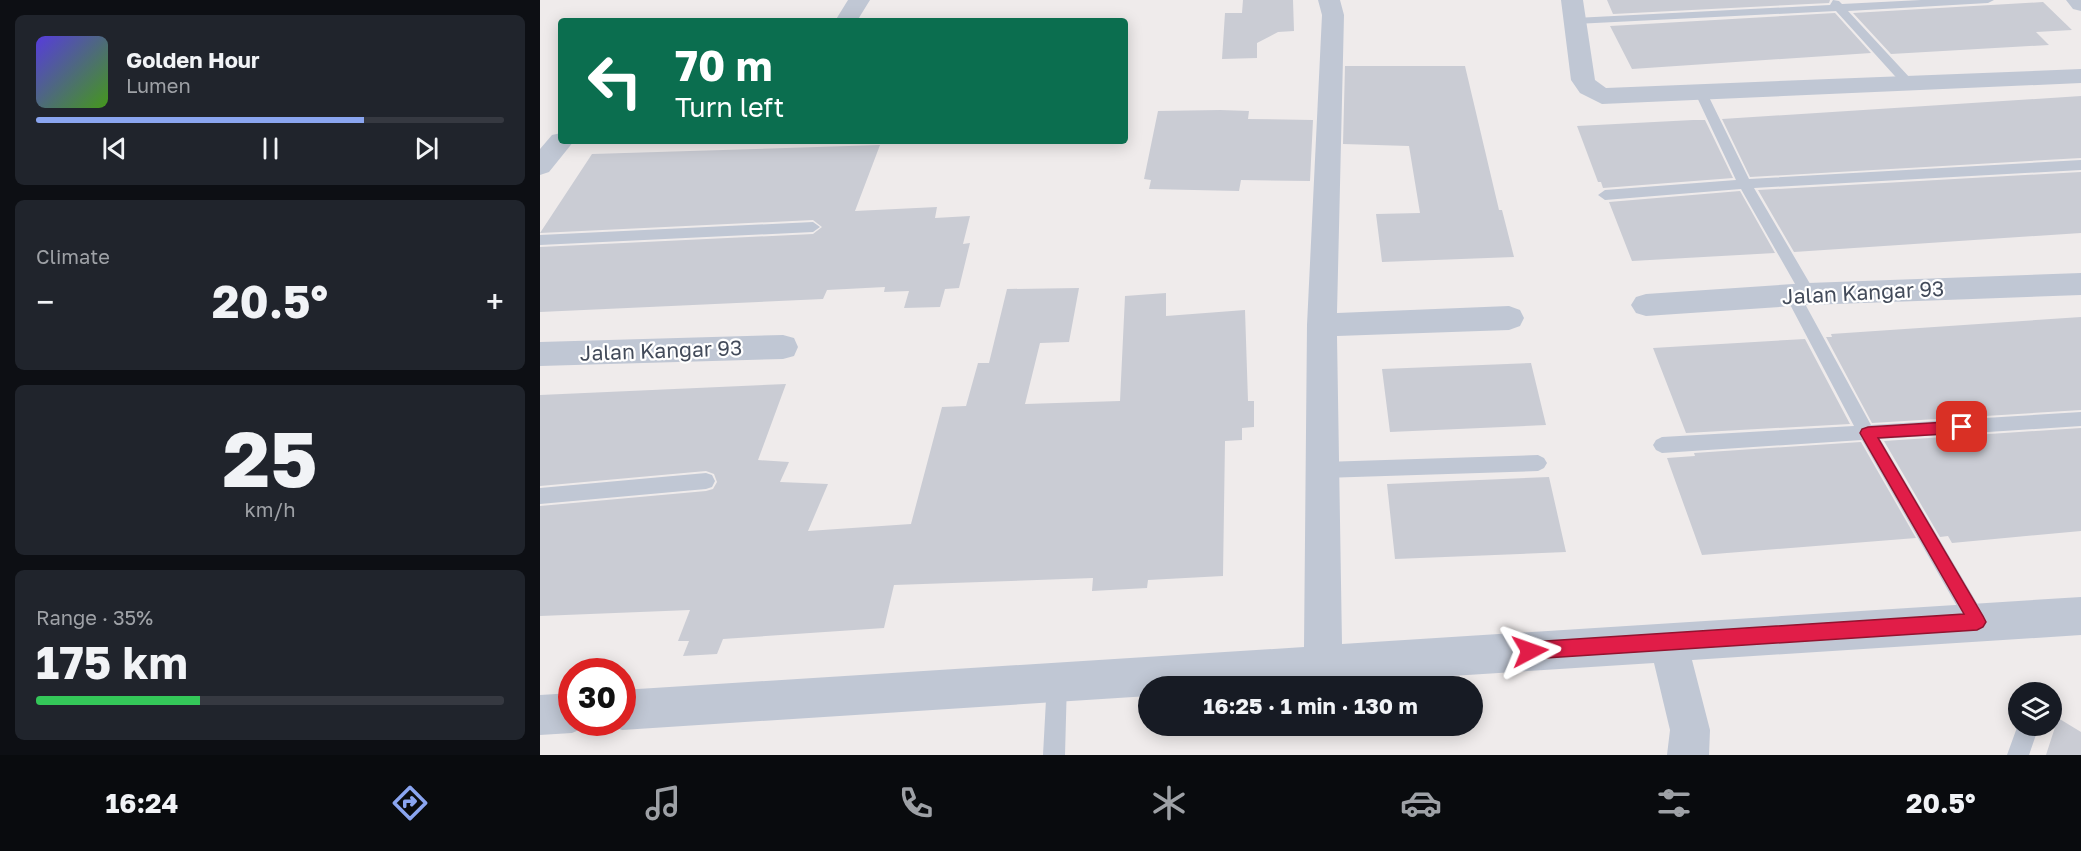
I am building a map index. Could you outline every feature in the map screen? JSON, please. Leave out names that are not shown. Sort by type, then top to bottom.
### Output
[{"type":"street","points":[[848,18],[859,0]]},
{"type":"street","points":[[1323,664],[1322,325],[1333,15],[1329,0]]},
{"type":"street","points":[[2078,0],[2081,4]]},
{"type":"street","points":[[1574,10],[1583,80],[1588,88],[1602,96],[2081,76]]},
{"type":"street","points":[[540,166],[558,144]]},
{"type":"street","name":"Jalan Kangar 93","points":[[1646,305],[1801,294],[2081,284]]},
{"type":"street","points":[[1322,325],[1509,318]]},
{"type":"street","name":"Jalan Kangar 93","points":[[540,354],[783,347]]},
{"type":"street","points":[[636,709],[2081,616]]},
{"type":"street","points":[[1668,642],[1690,730],[1688,755]]},
{"type":"street","points":[[540,715],[558,714]]},
{"type":"lane","points":[[1574,10],[1988,0]]},
{"type":"lane","points":[[1836,4],[1907,82]]},
{"type":"lane","points":[[1701,93],[1868,433],[1977,622]]},
{"type":"lane","points":[[1605,195],[1744,184],[2081,165]]},
{"type":"lane","points":[[540,240],[813,227]]},
{"type":"lane","points":[[1662,444],[2081,419]]},
{"type":"lane","points":[[1323,470],[1539,463]]},
{"type":"lane","points":[[540,496],[706,481]]},
{"type":"lane","points":[[1054,755],[1057,681]]},
{"type":"lane","points":[[2018,755],[2025,736]]},
{"type":"building","points":[[1243,0],[1293,0],[1294,31],[1278,32],[1257,43],[1257,58],[1222,59],[1225,13],[1242,13]]},
{"type":"building","points":[[1607,0],[1830,0],[1829,3],[1613,14]]},
{"type":"building","points":[[2043,2],[2072,30],[2036,32],[2049,45],[1891,54],[1853,13]]},
{"type":"building","points":[[1835,13],[1871,53],[1632,69],[1610,26]]},
{"type":"building","points":[[1345,66],[1465,66],[1499,210],[1502,210],[1514,257],[1382,262],[1376,214],[1420,213],[1409,146],[1343,144]]},
{"type":"building","points":[[2081,96],[2081,158],[1750,177],[1722,119]]},
{"type":"building","points":[[1158,111],[1249,111],[1248,119],[1313,120],[1310,181],[1241,180],[1239,191],[1149,189],[1151,180],[1144,179]]},
{"type":"building","points":[[1705,120],[1733,178],[1603,188],[1601,182],[1598,182],[1577,126]]},
{"type":"building","points":[[880,145],[855,211],[937,207],[935,218],[970,216],[963,244],[970,243],[959,288],[945,289],[940,307],[904,308],[909,291],[884,292],[885,287],[827,290],[823,299],[540,312],[540,247],[813,234],[822,227],[813,220],[540,233],[592,154]]},
{"type":"building","points":[[2081,172],[2081,233],[1794,252],[1758,190]]},
{"type":"building","points":[[1740,191],[1775,253],[1632,261],[1609,202]]},
{"type":"building","points":[[1079,288],[1069,342],[1040,343],[1025,404],[1120,401],[1125,296],[1166,293],[1166,316],[1245,310],[1248,401],[1254,401],[1254,427],[1242,428],[1242,440],[1225,441],[1223,576],[1148,580],[1147,588],[1092,591],[1093,578],[894,585],[884,628],[723,639],[717,654],[683,656],[689,641],[678,641],[690,610],[540,616],[540,506],[706,491],[713,489],[717,482],[714,474],[706,471],[540,486],[540,395],[786,384],[758,460],[789,462],[780,482],[828,484],[808,531],[911,524],[942,407],[966,406],[978,363],[989,363],[1007,289]]},
{"type":"building","points":[[2081,317],[2081,410],[1872,423],[1826,337],[1832,337],[1831,334]]},
{"type":"building","points":[[1805,339],[1850,424],[1686,433],[1653,348]]},
{"type":"building","points":[[1531,363],[1546,425],[1390,432],[1382,369]]},
{"type":"building","points":[[2081,428],[2081,531],[1952,543],[1948,536],[1940,537],[1884,441]]},
{"type":"building","points":[[1861,442],[1916,538],[1702,555],[1667,458],[1695,456],[1694,453]]},
{"type":"building","points":[[1549,477],[1566,552],[1395,559],[1387,484]]},
{"type":"building","points":[[2062,720],[2081,732],[2081,755],[2046,755],[2052,736],[2062,736]]},
{"type":"route","points":[[1530,651],[1977,622],[1868,433],[1962,427]]}]
